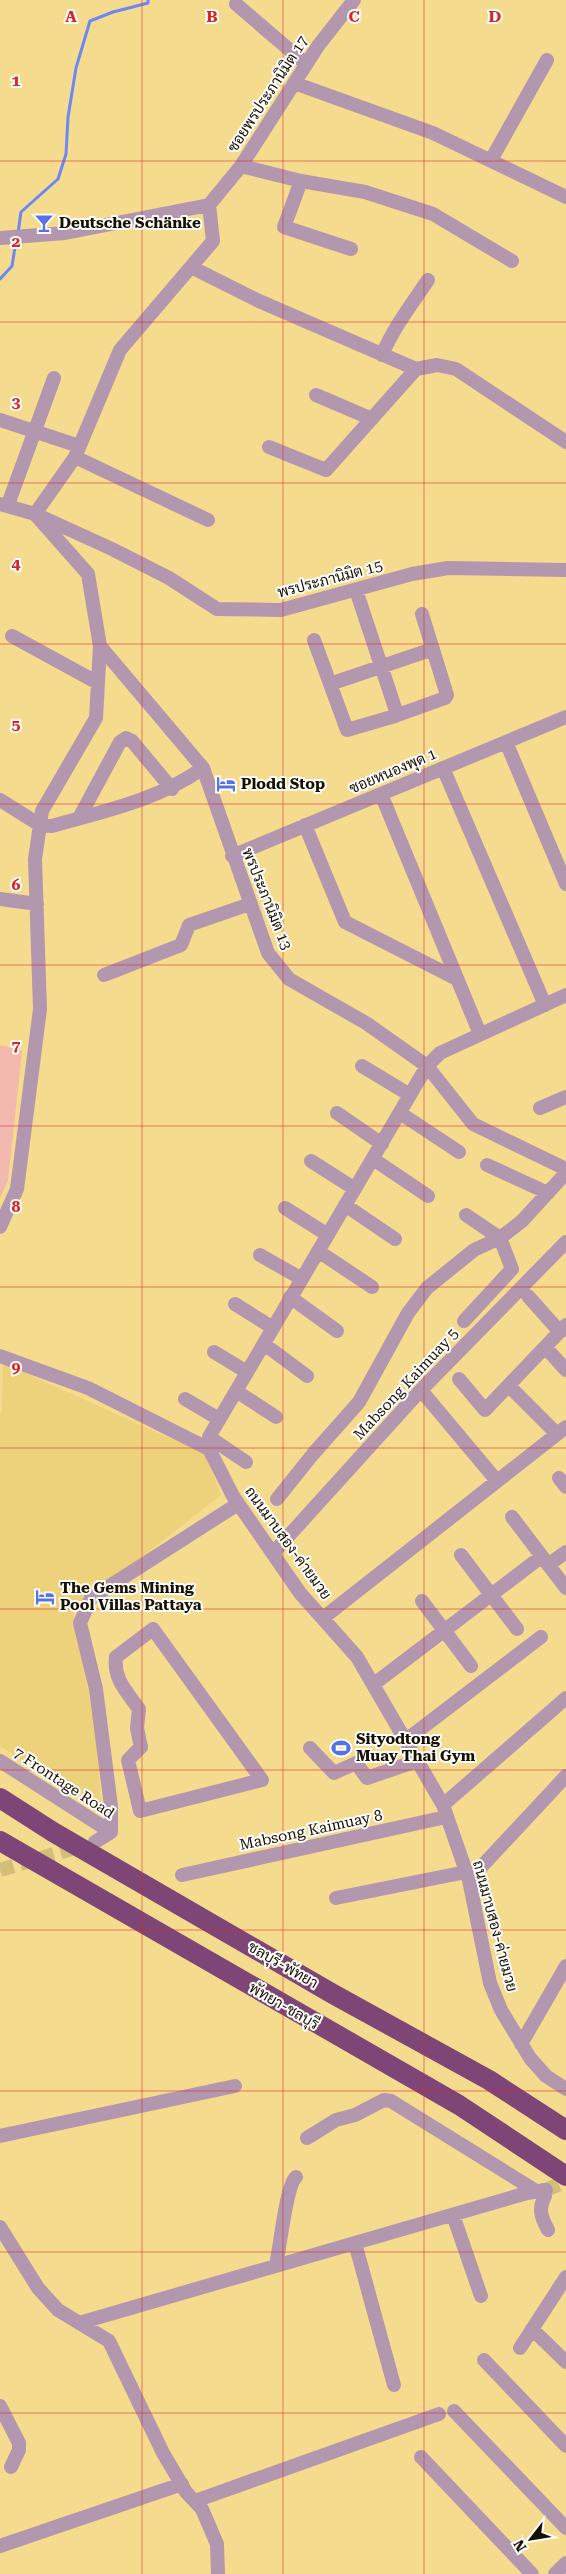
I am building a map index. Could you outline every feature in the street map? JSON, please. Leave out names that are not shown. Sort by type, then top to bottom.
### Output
[{"type":"highway","name":"ชลบุรี-พัทยา","points":[[0,1798],[121,1872],[333,1994],[490,2080],[566,2130]]},
{"type":"highway","name":"พัทยา-ชลบุรี","points":[[0,1841],[459,2106],[566,2176]]},
{"type":"street","name":"ซอยพรประภานิมิต 17","points":[[209,205],[241,166],[306,64],[354,0]]},
{"type":"street","points":[[236,4],[306,64]]},
{"type":"street","points":[[490,160],[546,60]]},
{"type":"street","points":[[294,83],[433,133],[564,192]]},
{"type":"street","points":[[241,166],[302,181],[365,192],[433,214],[512,261]]},
{"type":"street","points":[[302,181],[284,227],[350,249]]},
{"type":"street","points":[[0,1227],[17,1189],[32,1080],[40,999],[35,859],[42,811],[96,718],[100,646],[88,574],[35,514],[77,451],[120,350],[213,240],[209,205],[65,233],[1,238]]},
{"type":"street","points":[[191,267],[259,301],[416,369],[437,365],[456,369],[566,442]]},
{"type":"street","points":[[382,355],[399,321],[428,280]]},
{"type":"street","points":[[270,447],[326,470],[416,369]]},
{"type":"street","points":[[5,502],[54,378]]},
{"type":"street","points":[[316,395],[372,419]]},
{"type":"street","points":[[0,420],[34,431],[77,451],[208,520]]},
{"type":"street","name":"พรประภานิมิต 15","points":[[5,502],[35,514],[170,578],[217,609],[282,610],[412,574],[448,568],[566,570]]},
{"type":"street","points":[[356,590],[396,712],[395,716]]},
{"type":"street","points":[[314,640],[344,727],[349,731],[446,697],[447,693],[422,614]]},
{"type":"street","points":[[12,636],[98,683]]},
{"type":"street","name":"พรประภานิมิต 13","points":[[100,646],[203,768],[232,856],[268,953],[289,979],[366,1023],[427,1066],[473,1124],[566,1171]]},
{"type":"street","points":[[330,684],[433,648]]},
{"type":"street","name":"ซอยหนองพุด 1","points":[[232,856],[566,717]]},
{"type":"street","points":[[79,818],[120,742],[126,738],[132,741],[172,788]]},
{"type":"street","points":[[506,742],[566,884]]},
{"type":"street","points":[[0,800],[40,824],[52,826],[172,788],[203,768]]},
{"type":"street","points":[[443,768],[545,1005]]},
{"type":"street","points":[[381,794],[480,1034]]},
{"type":"street","points":[[305,825],[345,922],[457,979]]},
{"type":"street","points":[[0,899],[37,904]]},
{"type":"street","points":[[104,975],[181,945],[189,925],[250,904]]},
{"type":"street","points":[[246,1462],[209,1437],[427,1066],[440,1053],[566,995]]},
{"type":"street","points":[[362,1066],[410,1095]]},
{"type":"street","points":[[540,1108],[566,1097]]},
{"type":"street","points":[[337,1113],[382,1144]]},
{"type":"street","points":[[400,1114],[459,1152]]},
{"type":"street","points":[[373,1159],[428,1196]]},
{"type":"street","points":[[311,1161],[355,1188]]},
{"type":"street","points":[[487,1165],[548,1193]]},
{"type":"street","points":[[277,1499],[359,1402],[408,1313],[427,1288],[474,1250],[500,1238],[522,1222],[566,1171]]},
{"type":"street","points":[[345,1206],[395,1240]]},
{"type":"street","points":[[285,1208],[328,1236]]},
{"type":"street","points":[[464,1322],[512,1269],[500,1238],[466,1215]]},
{"type":"street","name":"Mabsong Kaimuay 5","points":[[274,1552],[419,1392],[566,1242]]},
{"type":"street","points":[[318,1251],[372,1287]]},
{"type":"street","points":[[260,1255],[302,1279]]},
{"type":"street","points":[[459,1379],[485,1410],[563,1329],[528,1296]]},
{"type":"street","points":[[290,1297],[337,1331]]},
{"type":"street","points":[[235,1304],[273,1328]]},
{"type":"street","points":[[264,1344],[306,1376]]},
{"type":"street","points":[[545,1347],[564,1366]]},
{"type":"street","points":[[214,1352],[247,1372]]},
{"type":"street","name":"ถนนมาบสอง-ค่ายมวย","points":[[0,1356],[88,1388],[209,1449],[238,1504],[274,1552],[300,1593],[357,1657],[406,1740],[444,1811],[467,1876],[490,1983],[501,2010],[522,2044],[546,2076],[566,2089]]},
{"type":"street","points":[[323,1618],[562,1431],[509,1386]]},
{"type":"street","points":[[236,1391],[276,1417]]},
{"type":"street","points":[[425,1395],[497,1481]]},
{"type":"street","points":[[185,1399],[219,1419]]},
{"type":"street","points":[[95,1842],[111,1832],[111,1806],[96,1689],[80,1623],[91,1598],[238,1504]]},
{"type":"street","points":[[512,1517],[566,1588]]},
{"type":"street","points":[[374,1684],[491,1594],[545,1561],[566,1552]]},
{"type":"street","points":[[461,1555],[517,1628]]},
{"type":"street","points":[[422,1601],[471,1666]]},
{"type":"street","points":[[152,1629],[262,1780],[140,1812],[128,1760],[141,1747],[136,1728],[139,1709],[116,1678],[114,1669],[116,1657],[152,1629]]},
{"type":"street","points":[[406,1740],[541,1637]]},
{"type":"street","points":[[96,1689],[116,1678]]},
{"type":"street","points":[[444,1811],[566,1698]]},
{"type":"street","points":[[310,1748],[334,1773],[356,1763],[367,1778],[417,1761]]},
{"type":"street","name":"7 Frontage Road","points":[[0,1761],[111,1832]]},
{"type":"street","points":[[336,1898],[467,1876],[566,1776]]},
{"type":"street","name":"Mabsong Kaimuay 8","points":[[182,1875],[444,1811]]},
{"type":"street","points":[[522,2044],[566,1966]]},
{"type":"street","points":[[0,2136],[235,2086]]},
{"type":"street","points":[[307,2138],[336,2120],[355,2115],[384,2100],[390,2101],[542,2190],[545,2196],[540,2205],[540,2214],[548,2230]]},
{"type":"street","points":[[276,2266],[286,2211],[287,2192],[291,2182],[296,2177]]},
{"type":"street","points":[[79,2323],[542,2190]]},
{"type":"street","points":[[453,2215],[481,2296]]},
{"type":"street","points":[[0,2227],[38,2288],[58,2310],[109,2341],[163,2453],[182,2484],[202,2509],[217,2544],[218,2574]]},
{"type":"street","points":[[356,2243],[394,2385]]},
{"type":"street","points":[[520,2348],[566,2279]]},
{"type":"street","points":[[532,2329],[566,2362]]},
{"type":"street","points":[[484,2360],[566,2446]]},
{"type":"street","points":[[0,2406],[19,2443],[19,2450],[10,2467]]},
{"type":"street","points":[[454,2411],[566,2528]]},
{"type":"street","points":[[195,2501],[438,2414]]},
{"type":"street","points":[[421,2457],[532,2574]]},
{"type":"street","points":[[0,2546],[182,2484]]},
{"type":"street","points":[[555,2574],[566,2563]]},
{"type":"shaded area","points":[[0,1045],[22,1051],[8,1181],[0,1198]]},
{"type":"shaded area","name":"The Gems Mining Pool Villas Pattaya","points":[[3,1363],[205,1454],[221,1495],[73,1611],[96,1731],[101,1803],[38,1770],[0,1746],[0,1413],[2,1412]]},
{"type":"waterway","points":[[18,233],[21,212],[58,179],[66,154],[68,117],[76,68],[90,21],[113,12],[148,3],[148,0]]},
{"type":"waterway","points":[[0,279],[12,266],[16,241]]},
{"type":"tunnel","points":[[0,1870],[82,1846]]},
{"type":"tunnel","points":[[546,2190],[566,2181]]},
{"type":"place","name":"Deutsche Schänke","points":[[44,223]]},
{"type":"place","name":"Plodd Stop","points":[[226,784]]},
{"type":"place","name":"The Gems Mining Pool Villas Pattaya","points":[[45,1597]]},
{"type":"place","name":"Sityodtong Muay Thai Gym","points":[[341,1748]]}]
